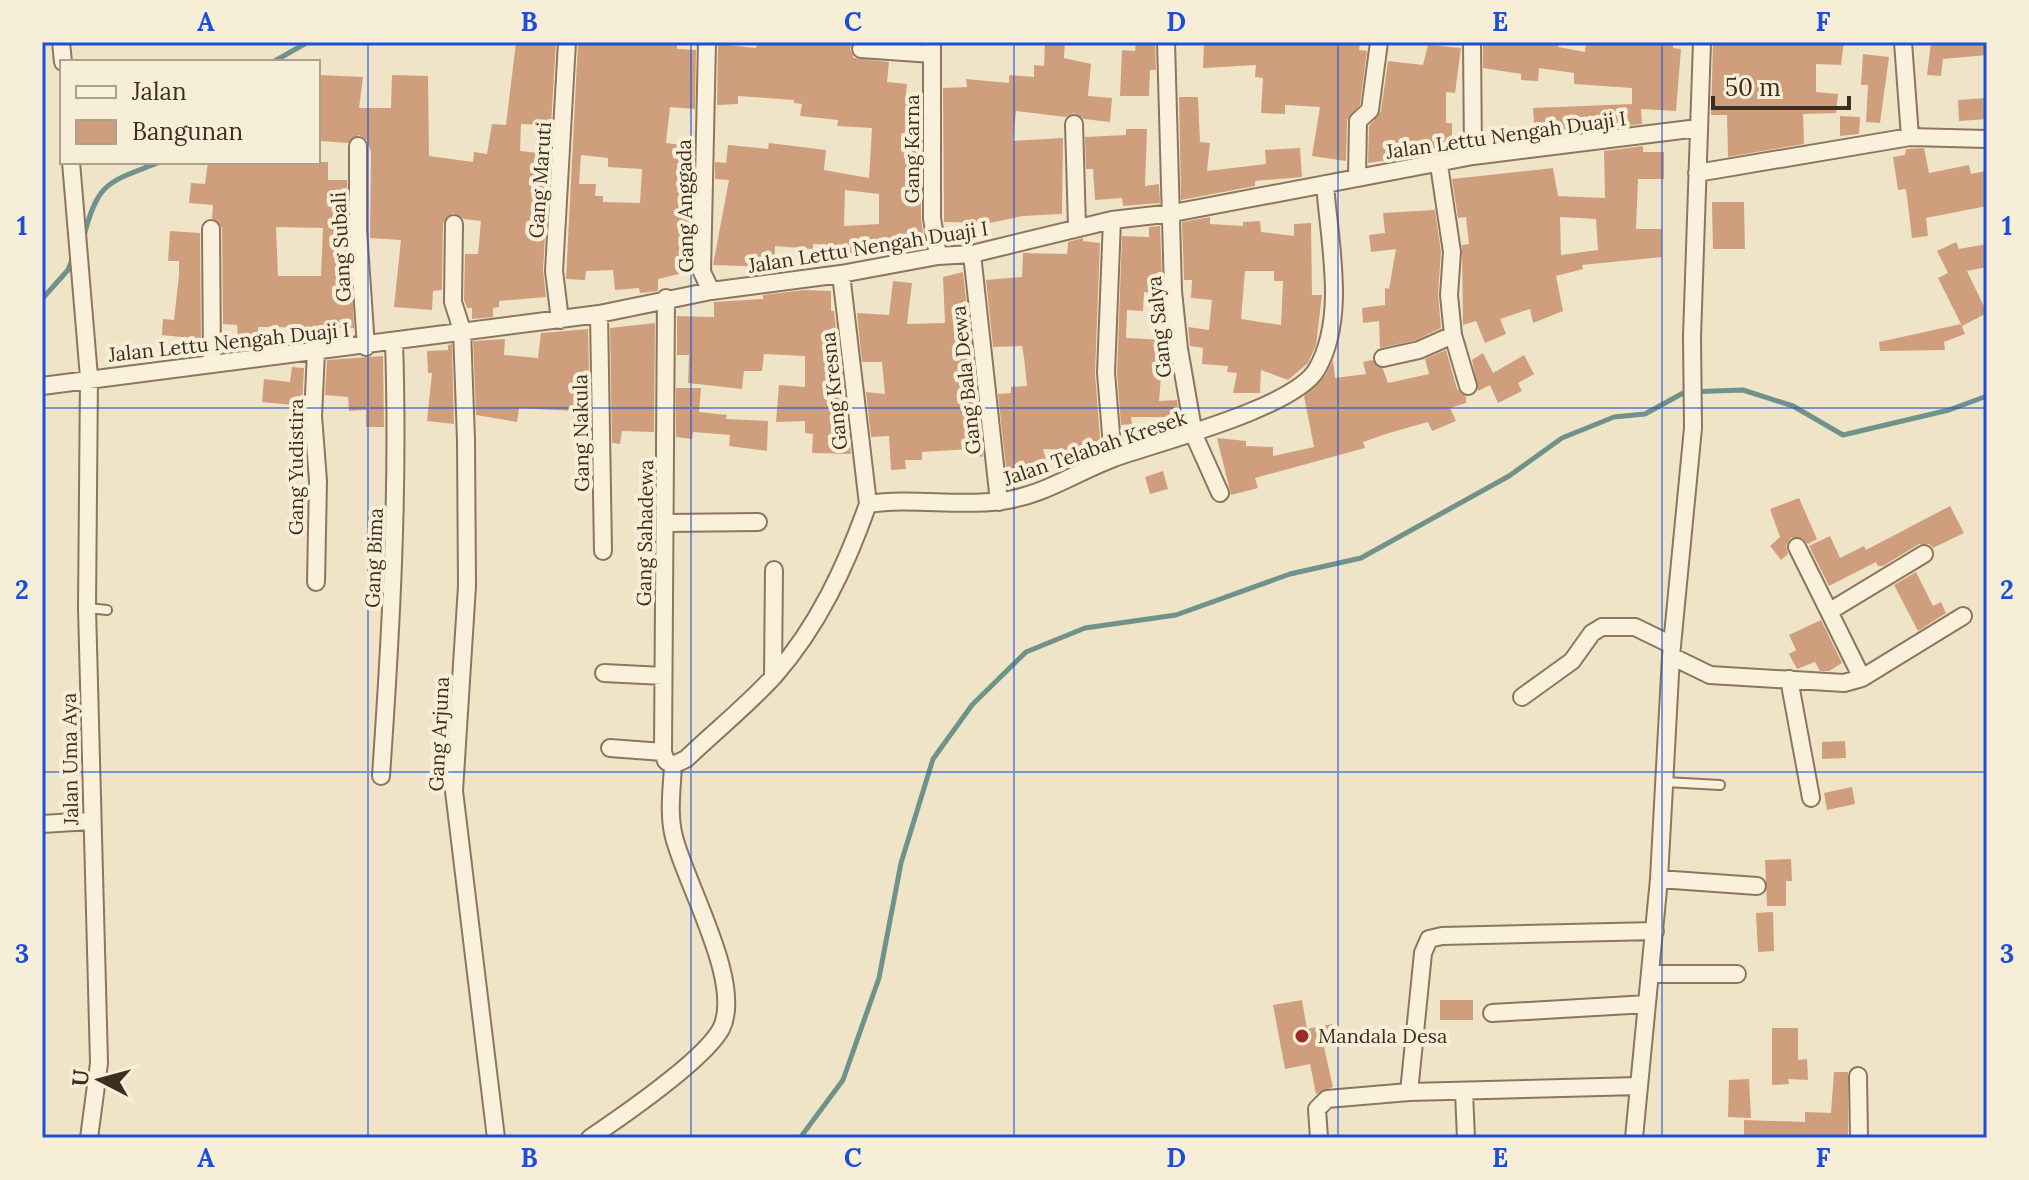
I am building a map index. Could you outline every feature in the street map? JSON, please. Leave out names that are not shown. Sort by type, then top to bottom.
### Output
[{"type":"street","name":"Gang Maruti","points":[[560,320],[554,271],[567,42]]},
{"type":"street","name":"Gang Anggada","points":[[707,42],[702,272],[711,291]]},
{"type":"street","name":"Gang Salya","points":[[1166,42],[1173,291],[1194,435],[1220,493]]},
{"type":"street","points":[[1357,177],[1358,121],[1370,110],[1379,42]]},
{"type":"street","points":[[1472,42],[1473,156]]},
{"type":"street","points":[[1634,1138],[1655,931],[1672,650],[1693,428],[1692,337],[1702,42]]},
{"type":"street","points":[[1903,42],[1910,137]]},
{"type":"street","points":[[861,49],[932,48]]},
{"type":"street","name":"Gang Karna","points":[[932,48],[932,218],[938,256]]},
{"type":"street","points":[[1074,124],[1077,227]]},
{"type":"street","name":"Jalan Lettu Nengah Duaji I","points":[[42,386],[89,377],[366,347],[462,330],[599,314],[666,298],[841,274],[938,256],[972,254],[1112,220],[1173,213],[1357,177],[1439,165],[1473,156],[1698,128]]},
{"type":"street","points":[[1697,173],[1910,137],[1987,139]]},
{"type":"street","name":"Gang Subali","points":[[358,146],[358,230],[366,347]]},
{"type":"street","name":"Jalan Uma Aya","points":[[71,164],[89,377],[87,608],[99,1063],[89,1138]]},
{"type":"street","points":[[1439,165],[1452,252],[1449,295],[1453,335],[1468,386]]},
{"type":"street","name":"Jalan Telabah Kresek","points":[[868,504],[999,502],[1034,495],[1113,458],[1194,435],[1299,389],[1316,372],[1330,336],[1334,315],[1325,184]]},
{"type":"street","points":[[1112,220],[1106,373],[1113,458]]},
{"type":"street","name":"Gang Arjuna","points":[[454,224],[453,302],[462,330],[467,586],[454,791],[496,1138]]},
{"type":"street","points":[[211,229],[212,362]]},
{"type":"street","name":"Gang Bala Dewa","points":[[972,254],[999,502]]},
{"type":"street","name":"Gang Kresna","points":[[841,274],[868,504]]},
{"type":"street","name":"Gang Sahadewa","points":[[590,1138],[631,1111],[708,1046],[725,1021],[726,994],[709,928],[673,835],[663,676],[666,298]]},
{"type":"street","name":"Gang Nakula","points":[[599,314],[603,551]]},
{"type":"street","points":[[1383,358],[1419,350],[1453,335]]},
{"type":"street","name":"Gang Bima","points":[[381,776],[395,555],[398,437],[394,342]]},
{"type":"street","name":"Gang Yudistira","points":[[316,352],[313,416],[318,481],[316,582]]},
{"type":"street","points":[[610,748],[686,759],[773,677],[814,621],[843,568],[868,504]]},
{"type":"street","points":[[666,523],[758,522]]},
{"type":"street","points":[[1797,547],[1862,678]]},
{"type":"street","points":[[1830,611],[1924,554]]},
{"type":"street","points":[[773,677],[774,570]]},
{"type":"street","points":[[1522,697],[1572,661],[1592,633],[1602,627],[1635,627],[1710,675],[1844,683],[1862,678],[1963,616]]},
{"type":"street","points":[[604,673],[663,676]]},
{"type":"street","points":[[1789,679],[1811,798]]},
{"type":"street","points":[[42,824],[91,821]]},
{"type":"street","points":[[1659,879],[1757,886]]},
{"type":"street","points":[[1409,1092],[1423,953],[1429,939],[1442,936],[1655,931]]},
{"type":"street","points":[[1651,974],[1737,974]]},
{"type":"street","points":[[1492,1013],[1647,1004]]},
{"type":"street","points":[[1858,1076],[1859,1138]]},
{"type":"street","points":[[1319,1138],[1317,1109],[1321,1101],[1409,1092],[1639,1086]]},
{"type":"street","points":[[1464,1092],[1466,1138]]},
{"type":"lane","points":[[87,608],[107,610]]},
{"type":"lane","points":[[1664,782],[1720,785]]},
{"type":"building","points":[[516,42],[556,42],[551,125],[521,124],[520,151],[550,154],[543,270],[546,297],[499,301],[499,307],[493,308],[493,317],[472,319],[472,308],[467,308],[464,300],[465,254],[478,254],[481,221],[464,219],[453,213],[443,223],[442,290],[433,291],[432,310],[394,307],[401,240],[370,238],[371,152],[367,140],[359,135],[348,143],[321,141],[320,75],[363,77],[359,108],[391,108],[392,75],[428,76],[429,156],[473,162],[474,152],[487,154],[492,124],[506,125]]},
{"type":"building","points":[[578,42],[677,42],[677,49],[696,50],[695,109],[670,107],[666,143],[692,146],[691,267],[683,267],[683,273],[658,279],[658,291],[640,293],[639,288],[615,290],[613,270],[586,271],[585,280],[566,279]],"holes":[[[581,155],[608,158],[608,167],[642,169],[640,203],[603,202],[603,196],[595,196],[596,184],[579,184]]]},
{"type":"building","points":[[757,42],[853,42],[850,49],[854,58],[889,62],[887,82],[907,84],[905,104],[921,106],[921,218],[925,246],[874,241],[874,257],[850,257],[850,246],[813,244],[813,249],[775,246],[774,267],[713,265],[729,180],[715,179],[715,162],[726,163],[728,145],[768,149],[769,143],[826,150],[824,170],[869,178],[872,128],[837,126],[838,120],[800,116],[802,104],[794,103],[794,100],[738,96],[738,104],[717,105],[718,44],[756,48]],"holes":[[[845,190],[879,194],[879,224],[844,226]]]},
{"type":"building","points":[[1045,42],[1065,42],[1064,58],[1091,64],[1088,96],[1112,98],[1110,122],[1084,119],[1074,113],[1066,117],[1016,111],[1013,141],[1063,138],[1062,214],[1023,216],[990,223],[944,222],[943,88],[967,87],[966,79],[1009,83],[1009,75],[1034,77],[1034,65],[1044,66]]},
{"type":"building","points":[[1136,42],[1155,42],[1156,70],[1150,70],[1149,96],[1120,96],[1122,50],[1135,51]]},
{"type":"building","points":[[1204,42],[1360,44],[1359,50],[1367,51],[1360,105],[1347,120],[1346,161],[1312,156],[1320,107],[1285,105],[1285,114],[1261,113],[1263,78],[1255,77],[1256,65],[1203,68]]},
{"type":"building","points":[[1483,42],[1559,42],[1558,47],[1585,52],[1586,42],[1674,42],[1673,48],[1681,49],[1676,111],[1641,109],[1642,124],[1565,133],[1557,131],[1557,122],[1534,123],[1533,108],[1632,104],[1632,88],[1574,84],[1574,73],[1539,68],[1538,81],[1521,80],[1521,74],[1483,68]]},
{"type":"building","points":[[1713,42],[1844,42],[1841,65],[1816,64],[1816,92],[1838,94],[1836,113],[1803,114],[1804,144],[1728,157],[1727,115],[1711,115]]},
{"type":"building","points":[[1931,42],[1987,42],[1987,55],[1943,59],[1941,76],[1927,75]]},
{"type":"building","points":[[1428,45],[1461,48],[1455,93],[1446,92],[1446,123],[1452,123],[1452,149],[1408,151],[1408,157],[1368,163],[1369,126],[1381,111],[1388,61],[1423,65]]},
{"type":"building","points":[[1863,54],[1889,57],[1880,123],[1866,122],[1868,85],[1861,85]]},
{"type":"building","points":[[1179,97],[1198,97],[1200,142],[1210,143],[1207,171],[1266,164],[1265,150],[1300,148],[1302,177],[1255,181],[1255,186],[1181,200]]},
{"type":"building","points":[[1985,98],[1987,119],[1959,121],[1958,100]]},
{"type":"building","points":[[1840,116],[1860,117],[1859,134],[1840,136]]},
{"type":"building","points":[[1126,129],[1147,129],[1145,186],[1159,184],[1160,203],[1123,206],[1122,198],[1095,200],[1093,169],[1086,169],[1085,137],[1126,135]]},
{"type":"building","points":[[1643,146],[1643,152],[1664,152],[1664,179],[1638,179],[1636,229],[1662,229],[1662,257],[1582,265],[1583,269],[1556,276],[1563,311],[1533,323],[1530,309],[1500,319],[1506,334],[1485,343],[1476,321],[1463,325],[1462,245],[1469,244],[1466,217],[1458,218],[1452,179],[1553,168],[1558,196],[1605,198],[1604,151]],"holes":[[[1560,217],[1596,219],[1598,250],[1561,255]]]},
{"type":"building","points":[[1924,148],[1929,173],[1969,165],[1971,174],[1985,171],[1987,206],[1926,218],[1928,236],[1912,238],[1906,189],[1898,190],[1893,157],[1905,155],[1906,149]]},
{"type":"building","points":[[328,162],[328,180],[347,180],[354,328],[258,327],[258,335],[238,337],[237,325],[223,324],[222,228],[212,218],[213,205],[189,203],[191,183],[205,184],[208,164]],"holes":[[[276,227],[323,228],[321,276],[278,276]]]},
{"type":"building","points":[[1712,202],[1744,202],[1745,249],[1713,249]]},
{"type":"building","points":[[1435,210],[1441,252],[1438,294],[1441,328],[1416,340],[1380,348],[1379,321],[1363,323],[1362,308],[1385,305],[1385,288],[1389,289],[1396,249],[1371,252],[1369,235],[1385,233],[1383,213]]},
{"type":"building","points":[[1210,217],[1210,224],[1243,226],[1243,222],[1260,221],[1261,232],[1294,236],[1294,224],[1311,223],[1312,295],[1322,295],[1316,345],[1308,363],[1288,380],[1261,370],[1260,393],[1233,393],[1237,373],[1227,372],[1228,366],[1202,364],[1203,348],[1190,346],[1188,327],[1209,330],[1212,300],[1191,298],[1192,280],[1184,280],[1182,222]],"holes":[[[1245,271],[1274,271],[1274,281],[1283,281],[1281,325],[1241,319]]]},
{"type":"building","points":[[1160,226],[1162,278],[1158,278],[1157,293],[1144,292],[1143,311],[1127,310],[1126,338],[1167,340],[1168,352],[1166,365],[1162,364],[1159,401],[1177,400],[1181,425],[1166,430],[1165,417],[1131,417],[1132,424],[1121,425],[1117,373],[1122,236],[1149,237],[1149,227]]},
{"type":"building","points":[[170,231],[200,233],[201,339],[162,335],[163,319],[174,320],[179,275],[179,261],[168,261]]},
{"type":"building","points":[[1083,238],[1083,241],[1100,243],[1095,373],[1101,451],[1043,449],[1049,471],[1007,477],[998,394],[1011,393],[1011,387],[1027,386],[1024,357],[1022,346],[993,347],[986,280],[1022,277],[1023,253],[1067,254],[1068,242]]},
{"type":"building","points":[[1956,242],[1959,249],[1987,244],[1987,267],[1967,271],[1987,313],[1962,326],[1938,278],[1948,273],[1937,251]]},
{"type":"building","points":[[963,272],[983,457],[968,454],[970,449],[922,452],[922,460],[905,460],[906,469],[891,470],[889,436],[871,437],[866,392],[885,394],[882,362],[862,362],[857,313],[889,315],[893,281],[912,283],[907,324],[945,323],[943,277]]},
{"type":"building","points":[[804,290],[831,291],[831,311],[834,311],[851,454],[812,453],[813,434],[805,433],[805,421],[776,422],[779,385],[805,387],[805,356],[764,354],[762,371],[744,371],[742,389],[688,383],[689,355],[677,355],[677,316],[714,317],[714,302],[763,299],[763,295]]},
{"type":"building","points":[[655,323],[654,432],[622,431],[620,444],[612,443],[610,328]]},
{"type":"building","points":[[1961,324],[1965,334],[1944,342],[1945,350],[1880,351],[1879,342]]},
{"type":"building","points":[[588,329],[590,418],[573,418],[573,411],[519,408],[517,422],[476,415],[473,341],[505,339],[504,355],[538,358],[541,333]]},
{"type":"building","points":[[452,344],[454,424],[427,421],[432,373],[428,373],[427,351],[448,350],[448,345]]},
{"type":"building","points":[[1446,350],[1457,389],[1466,397],[1466,403],[1450,408],[1456,421],[1432,431],[1428,422],[1389,433],[1363,442],[1365,448],[1255,478],[1258,488],[1231,495],[1217,438],[1246,441],[1246,446],[1273,447],[1273,456],[1314,447],[1304,396],[1325,376],[1333,360],[1335,378],[1366,374],[1363,362],[1372,360],[1383,369],[1388,383],[1429,374],[1425,359]]},
{"type":"building","points":[[1483,353],[1493,373],[1524,355],[1534,374],[1518,383],[1522,391],[1498,403],[1490,385],[1478,391],[1472,360]]},
{"type":"building","points":[[383,356],[384,427],[366,427],[366,410],[349,411],[348,397],[325,395],[327,360]]},
{"type":"building","points":[[292,367],[304,368],[302,406],[262,402],[264,379],[290,382]]},
{"type":"building","points":[[676,388],[701,388],[699,412],[727,415],[726,419],[768,421],[767,451],[729,446],[730,435],[693,432],[692,439],[676,437]]},
{"type":"building","points":[[1163,471],[1168,489],[1150,494],[1145,477]]},
{"type":"building","points":[[1799,498],[1817,539],[1808,544],[1802,538],[1791,538],[1786,546],[1788,554],[1781,560],[1770,546],[1780,537],[1770,509]]},
{"type":"building","points":[[1950,506],[1964,533],[1933,548],[1929,544],[1919,544],[1883,566],[1878,566],[1876,562],[1829,586],[1809,546],[1830,536],[1840,558],[1864,546],[1866,550]]},
{"type":"building","points":[[1916,572],[1933,606],[1941,602],[1946,613],[1918,631],[1894,585]]},
{"type":"building","points":[[1821,620],[1842,663],[1829,671],[1820,671],[1815,662],[1797,669],[1789,654],[1796,650],[1789,635]]},
{"type":"building","points":[[1845,741],[1846,758],[1822,759],[1822,742]]},
{"type":"building","points":[[1852,787],[1855,804],[1827,810],[1824,793]]},
{"type":"building","points":[[1791,859],[1792,881],[1786,881],[1786,906],[1767,906],[1765,860]]},
{"type":"building","points":[[1773,912],[1774,951],[1758,952],[1756,913]]},
{"type":"building","points":[[1302,1000],[1307,1029],[1332,1024],[1337,1044],[1324,1047],[1333,1087],[1316,1094],[1310,1064],[1285,1069],[1273,1005]]},
{"type":"building","points":[[1440,1000],[1473,1000],[1473,1020],[1440,1020]]},
{"type":"building","points":[[1772,1028],[1798,1028],[1798,1060],[1807,1059],[1808,1080],[1788,1079],[1789,1084],[1772,1085]]},
{"type":"building","points":[[1834,1072],[1848,1072],[1848,1138],[1744,1138],[1744,1120],[1805,1122],[1805,1112],[1831,1113]]},
{"type":"building","points":[[1749,1079],[1751,1118],[1728,1117],[1729,1080]]},
{"type":"waterway","points":[[276,60],[308,42]]},
{"type":"waterway","points":[[84,236],[101,193],[118,179],[155,164]]},
{"type":"waterway","points":[[42,299],[68,270],[74,255]]},
{"type":"waterway","points":[[800,1138],[843,1080],[879,978],[901,863],[933,759],[972,705],[1026,652],[1085,628],[1176,615],[1290,574],[1361,558],[1509,476],[1562,438],[1614,417],[1645,414],[1685,392],[1743,390],[1793,406],[1843,435],[1949,410],[1987,396]]},
{"type":"place","name":"Mandala Desa","points":[[1302,1036]]}]
